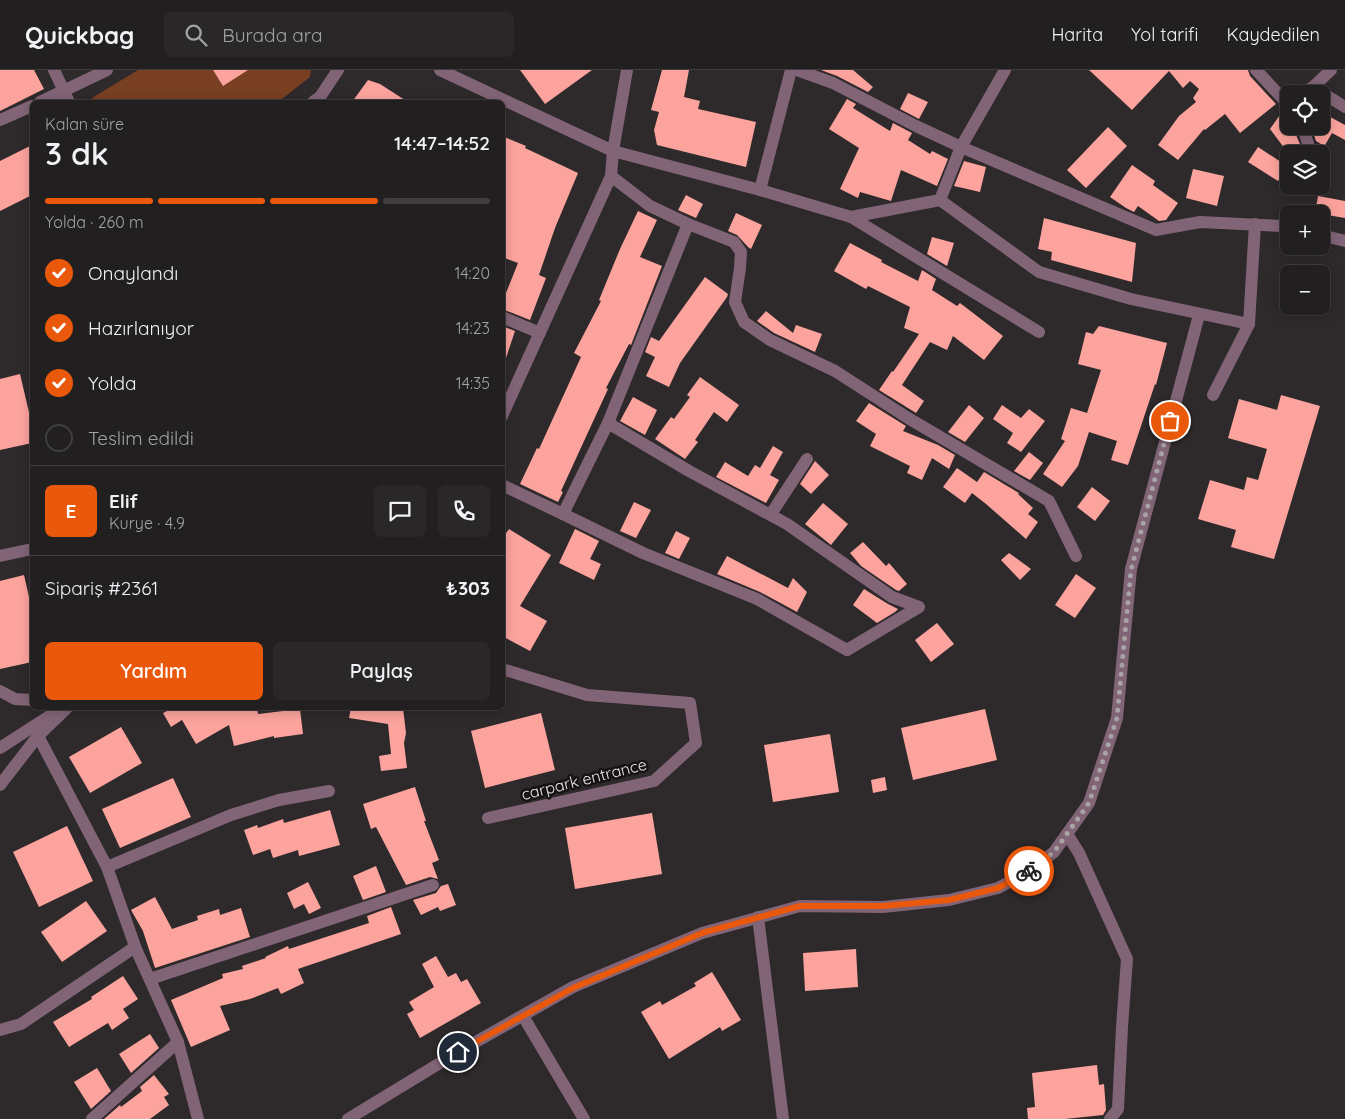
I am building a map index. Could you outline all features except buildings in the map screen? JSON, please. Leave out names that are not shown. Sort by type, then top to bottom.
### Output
[{"type":"street","points":[[54,70],[66,97]]},
{"type":"street","points":[[50,100],[66,97],[107,70]]},
{"type":"street","points":[[316,100],[320,97],[338,70]]},
{"type":"street","points":[[440,70],[504,100]]},
{"type":"street","points":[[505,409],[611,176],[613,151],[628,70]]},
{"type":"street","points":[[760,190],[791,70]]},
{"type":"street","points":[[797,70],[833,84],[961,147],[1156,230],[1200,222],[1280,226]]},
{"type":"street","points":[[940,200],[961,147],[1005,70]]},
{"type":"street","points":[[1256,70],[1280,94]]},
{"type":"street","points":[[1315,85],[1331,70]]},
{"type":"street","points":[[1330,98],[1345,107]]},
{"type":"street","points":[[505,100],[613,151],[760,190],[851,218],[1039,332]]},
{"type":"street","points":[[0,120],[30,107]]},
{"type":"street","points":[[611,176],[650,206],[688,224],[734,242],[741,252],[735,302],[744,322],[770,340],[835,371],[908,418],[1049,501],[1076,556]]},
{"type":"street","points":[[851,218],[940,200],[1038,272],[1131,299],[1248,324]]},
{"type":"street","points":[[563,514],[608,423],[688,224]]},
{"type":"street","points":[[1213,395],[1248,324],[1255,224]]},
{"type":"street","points":[[1330,237],[1345,241]]},
{"type":"street","points":[[348,1119],[458,1052],[573,988],[702,933],[800,906],[883,906],[949,900],[998,888],[1032,870],[1054,852],[1089,803],[1117,718],[1131,570],[1200,315]]},
{"type":"street","points":[[505,318],[540,333]]},
{"type":"street","points":[[505,486],[644,553],[757,599],[847,650],[919,607],[892,597],[788,524],[608,423]]},
{"type":"street","points":[[771,514],[807,459]]},
{"type":"street","points":[[0,556],[30,549]]},
{"type":"street","name":"carpark entrance","points":[[488,818],[654,781],[696,743],[690,703],[587,695],[505,670]]},
{"type":"street","points":[[0,691],[15,699],[30,700]]},
{"type":"street","points":[[0,748],[63,710]]},
{"type":"street","points":[[0,785],[38,736],[64,710]]},
{"type":"street","points":[[38,736],[107,867],[135,947],[178,1042],[198,1119]]},
{"type":"street","points":[[107,867],[231,815],[279,800],[329,791]]},
{"type":"street","points":[[1067,834],[1079,852],[1128,959],[1118,1109],[1110,1119]]},
{"type":"street","points":[[150,979],[433,885]]},
{"type":"street","points":[[758,917],[783,1119]]},
{"type":"street","points":[[0,1030],[21,1024],[135,947]]},
{"type":"street","points":[[523,1016],[584,1119]]},
{"type":"street","points":[[92,1119],[178,1042]]},
{"type":"shaded area","points":[[138,70],[311,70],[310,77],[281,100],[93,100],[92,98]]},
{"type":"way so far","points":[[1029,871],[1054,852],[1089,803],[1117,718],[1131,570],[1170,421]]},
{"type":"route","points":[[458,1052],[573,988],[702,933],[800,906],[883,906],[949,900],[998,888],[1029,871]]}]
